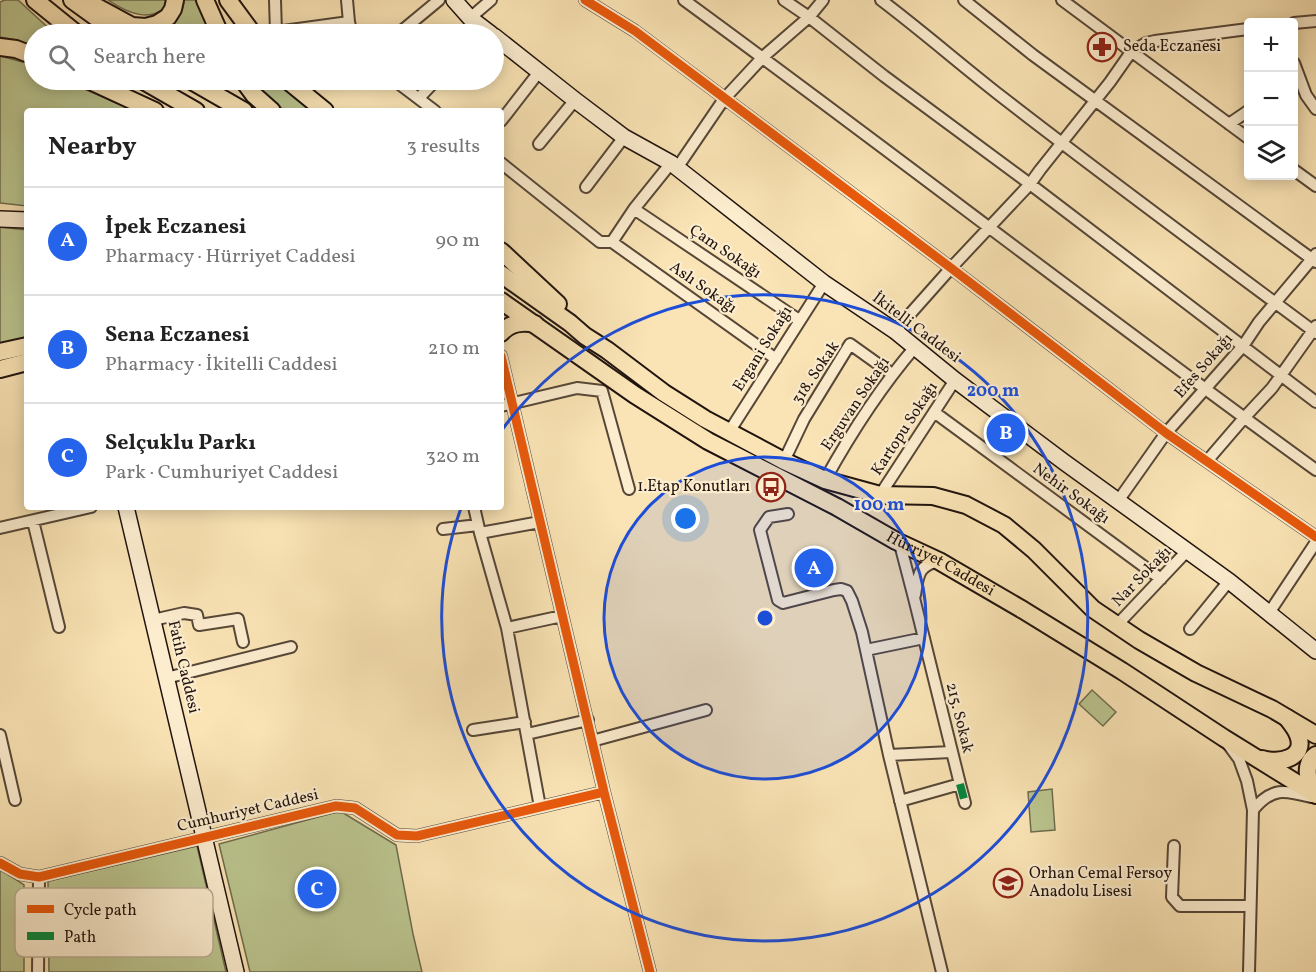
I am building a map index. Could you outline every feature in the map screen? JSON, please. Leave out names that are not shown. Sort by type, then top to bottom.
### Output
[{"type":"main road","points":[[35,0],[65,24]]},
{"type":"main road","points":[[72,0],[105,24]]},
{"type":"main road","points":[[84,0],[128,24]]},
{"type":"main road","points":[[157,24],[168,17],[175,0]]},
{"type":"main road","points":[[205,0],[216,24]]},
{"type":"main road","points":[[229,0],[246,24]]},
{"type":"main road","name":"İkitelli Caddesi","points":[[454,0],[476,24]]},
{"type":"main road","name":"İkitelli Caddesi","points":[[504,46],[624,137],[674,165],[824,283],[895,331],[955,380],[1229,581],[1316,651]]},
{"type":"main road","points":[[0,47],[24,52]]},
{"type":"main road","points":[[109,90],[148,108]]},
{"type":"main road","points":[[159,90],[191,108]]},
{"type":"main road","points":[[207,90],[239,108]]},
{"type":"main road","points":[[250,90],[269,108]]},
{"type":"main road","points":[[299,90],[321,108]]},
{"type":"main road","points":[[0,219],[24,220]]},
{"type":"main road","points":[[504,254],[607,350]]},
{"type":"main road","points":[[504,276],[585,336]]},
{"type":"main road","points":[[504,308],[523,301],[539,307],[607,350],[664,393],[705,419],[825,480],[880,495],[933,496],[966,505],[1004,525],[1034,550],[1093,609],[1196,673],[1287,717],[1316,735]]},
{"type":"main road","name":"Hürriyet Caddesi","points":[[504,308],[535,324],[635,395],[708,441],[837,507],[896,541],[939,561],[1122,671],[1316,795]]},
{"type":"main road","points":[[504,330],[523,321],[535,324]]},
{"type":"main road","points":[[0,351],[24,347]]},
{"type":"main road","points":[[0,369],[24,363]]},
{"type":"main road","points":[[875,528],[868,509],[880,495]]},
{"type":"main road","name":"Fatih Caddesi","points":[[127,510],[236,972]]},
{"type":"main road","points":[[1255,758],[1271,762],[1288,759],[1296,754],[1300,745],[1298,735],[1287,717]]},
{"type":"main road","points":[[1316,755],[1311,759],[1308,767],[1310,781],[1316,795]]},
{"type":"street","points":[[275,24],[276,0]]},
{"type":"street","points":[[335,24],[349,22],[346,0]]},
{"type":"street","points":[[410,24],[439,0]]},
{"type":"street","points":[[470,18],[491,0]]},
{"type":"street","points":[[585,0],[635,32],[951,268],[1166,433],[1316,537]]},
{"type":"street","points":[[684,0],[1204,389],[1316,470]]},
{"type":"street","points":[[784,0],[1316,402]]},
{"type":"street","points":[[612,242],[634,209],[674,165],[724,99],[763,57],[809,17],[823,0]]},
{"type":"street","points":[[881,0],[1119,187],[1315,330],[1272,388],[1207,461]]},
{"type":"street","points":[[964,0],[1033,55],[1096,99],[1206,183],[1315,258]]},
{"type":"street","points":[[1062,0],[1244,135]]},
{"type":"street","points":[[1298,23],[1316,21]]},
{"type":"street","points":[[895,331],[1030,184],[1131,52],[1146,43],[1155,41],[1244,30]]},
{"type":"street","points":[[504,118],[539,72]]},
{"type":"street","points":[[1298,83],[1316,110]]},
{"type":"street","points":[[408,90],[431,108]]},
{"type":"street","points":[[419,98],[427,90]]},
{"type":"street","points":[[539,144],[575,100]]},
{"type":"street","points":[[1229,124],[1244,114]]},
{"type":"street","points":[[586,188],[624,137]]},
{"type":"street","name":"Aslı Sokağı","points":[[504,165],[600,242],[612,242],[776,358]]},
{"type":"street","points":[[1298,173],[1316,186]]},
{"type":"street","name":"Çam Sokağı","points":[[634,209],[799,320]]},
{"type":"street","name":"Efes Sokağı","points":[[1118,501],[1166,433],[1243,346],[1252,331],[1315,258]]},
{"type":"street","name":"Ergani Sokağı","points":[[729,432],[824,283]]},
{"type":"street","name":"318. Sokak","points":[[784,461],[804,419],[850,344],[892,374]]},
{"type":"street","name":"Erguvan Sokağı","points":[[825,480],[857,426],[892,374],[915,347]]},
{"type":"street","name":"Kartopu Sokağı","points":[[880,495],[955,380]]},
{"type":"street","points":[[504,381],[507,405],[540,522],[604,792],[650,972]]},
{"type":"street","points":[[507,405],[577,388],[602,391],[629,489]]},
{"type":"street","name":"Nehir Sokağı","points":[[934,412],[1161,579]]},
{"type":"street","points":[[0,528],[79,510]]},
{"type":"street","points":[[475,510],[507,628],[540,807]]},
{"type":"street","points":[[788,514],[769,517],[760,530],[778,600],[783,603],[834,590],[847,591],[862,632],[889,755],[942,972]]},
{"type":"street","points":[[33,521],[59,627]]},
{"type":"street","points":[[443,529],[479,529],[540,522]]},
{"type":"street","name":"215. Sokak","points":[[896,541],[903,555],[915,598],[965,803]]},
{"type":"street","points":[[1269,613],[1316,542]]},
{"type":"street","name":"Nar Sokağı","points":[[1118,625],[1188,551]]},
{"type":"street","points":[[915,598],[917,577],[922,569],[927,564],[939,561]]},
{"type":"street","points":[[1190,628],[1229,581]]},
{"type":"street","points":[[153,620],[184,613],[197,615],[199,625],[238,619],[243,642]]},
{"type":"street","points":[[507,628],[562,616]]},
{"type":"street","points":[[866,650],[924,638]]},
{"type":"street","points":[[166,678],[291,647]]},
{"type":"street","points":[[592,741],[706,710]]},
{"type":"street","points":[[527,734],[588,720]]},
{"type":"street","points":[[473,730],[525,722]]},
{"type":"street","points":[[0,735],[15,800]]},
{"type":"street","points":[[1224,738],[1239,759],[1247,781],[1252,810],[1248,972]]},
{"type":"street","points":[[889,755],[951,753]]},
{"type":"street","points":[[900,801],[960,784]]},
{"type":"street","points":[[1252,810],[1261,800],[1271,794],[1287,791],[1316,795]]},
{"type":"street","name":"Cumhuriyet Caddesi","points":[[0,864],[20,874],[39,877],[336,806],[355,808],[397,835],[417,836],[604,792]]},
{"type":"street","points":[[1174,846],[1172,897],[1180,906],[1250,906]]},
{"type":"street","points":[[39,877],[39,888]]},
{"type":"street","points":[[38,957],[38,972]]},
{"type":"green space","points":[[18,0],[44,24],[24,24],[24,43],[0,37],[0,2]]},
{"type":"green space","points":[[108,0],[170,0],[157,13],[140,15]]},
{"type":"green space","points":[[184,0],[197,0],[208,24],[170,24],[180,15]]},
{"type":"green space","points":[[0,56],[24,62],[24,90],[87,90],[128,108],[24,108],[24,206],[0,203]]},
{"type":"green space","points":[[259,90],[292,90],[313,108],[280,108]]},
{"type":"green space","points":[[0,227],[24,230],[24,340],[0,345]]},
{"type":"green space","points":[[1092,690],[1116,712],[1103,726],[1079,704]]},
{"type":"green space","points":[[1052,789],[1055,830],[1031,832],[1028,792]]},
{"type":"green space","points":[[340,811],[396,845],[422,972],[250,972],[219,844]]},
{"type":"green space","points":[[197,846],[207,888],[48,888],[48,881]]},
{"type":"green space","points":[[0,869],[24,885],[24,888],[15,888],[15,957],[24,957],[24,972],[0,972]]},
{"type":"green space","points":[[213,916],[226,972],[49,972],[49,957],[213,957]]},
{"type":"marked path","points":[[960,784],[965,803]]},
{"type":"cycle path","points":[[585,0],[635,31],[1166,433],[1316,537]]},
{"type":"cycle path","points":[[504,369],[604,792],[650,972]]},
{"type":"cycle path","points":[[0,863],[20,874],[39,877],[336,806],[355,808],[397,835],[417,836],[604,792]]},
{"type":"place","name":"Seda Eczanesi","points":[[1102,47]]},
{"type":"place","name":"Sena Eczanesi","points":[[1006,433]]},
{"type":"place","name":"1.Etap Konutları","points":[[771,487]]},
{"type":"place","name":"İpek Eczanesi","points":[[814,568]]},
{"type":"place","name":"Orhan Cemal Fersoy Anadolu Lisesi","points":[[1008,883]]},
{"type":"place","name":"Selçuklu Parkı","points":[[317,889]]}]
